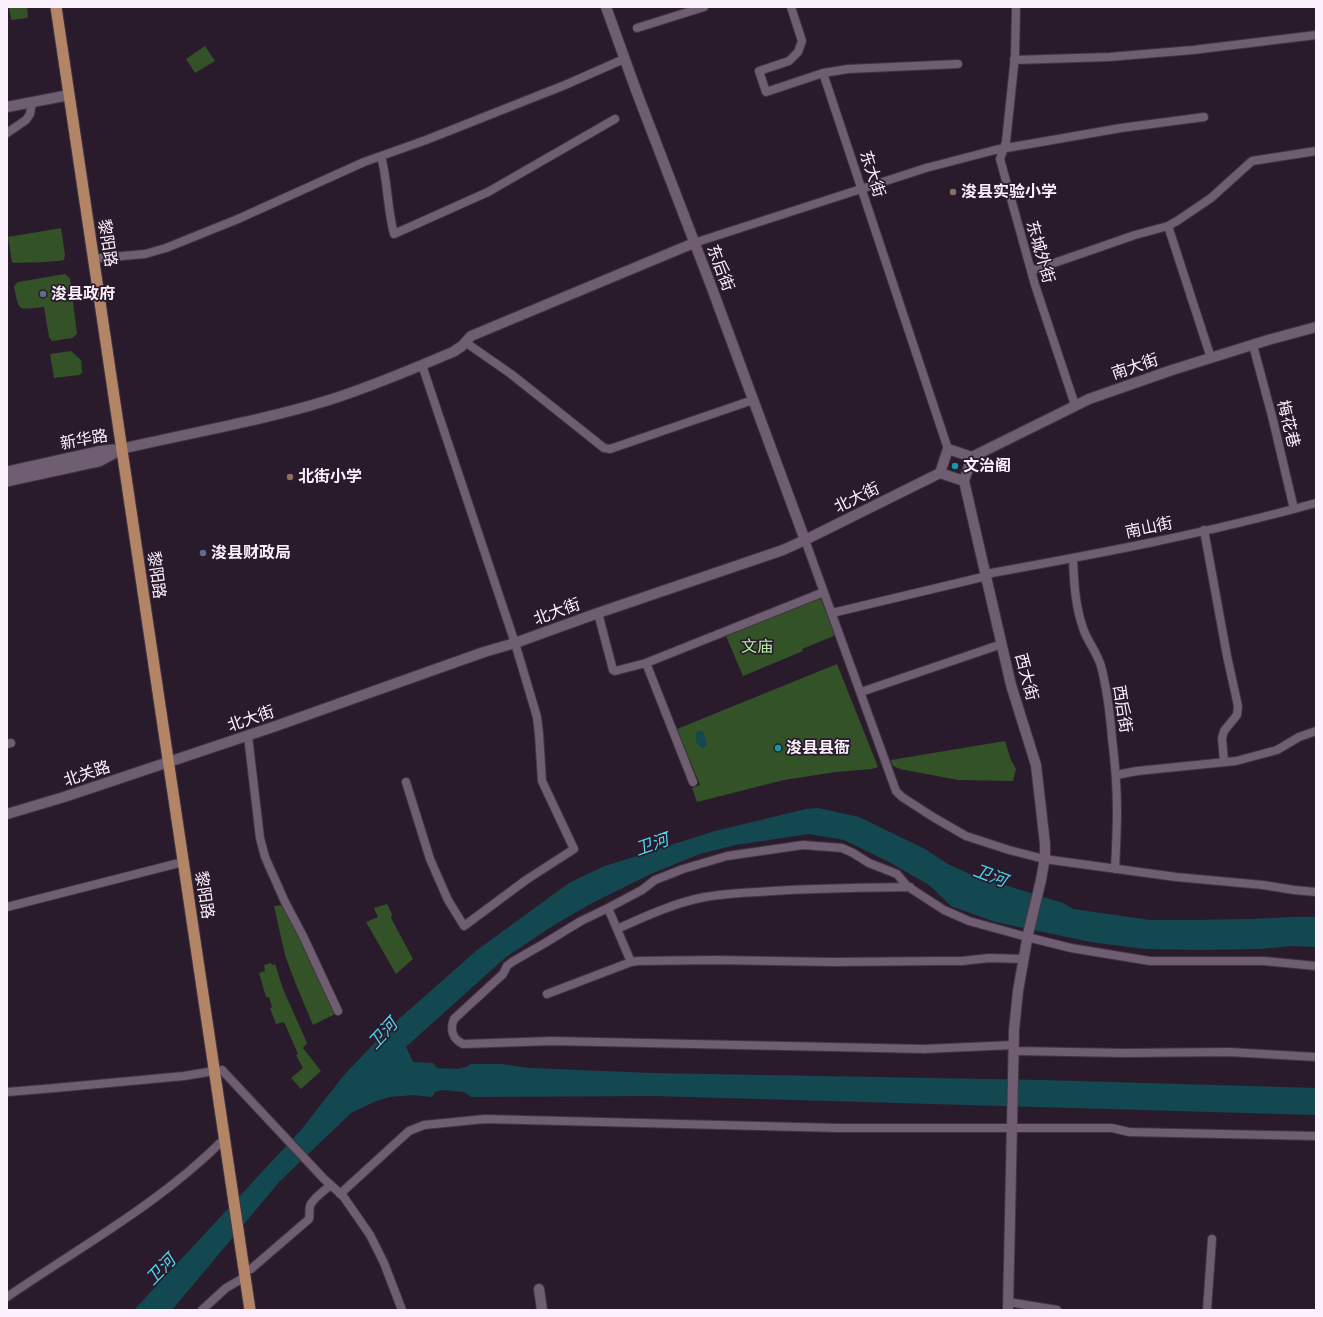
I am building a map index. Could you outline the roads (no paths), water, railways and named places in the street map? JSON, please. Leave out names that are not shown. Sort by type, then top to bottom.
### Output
[{"type":"main road","name":"黎阳路","points":[[56,7],[125,449],[228,1144],[248,1269]]},
{"type":"main road","name":"黎阳路","points":[[63,7],[100,258],[125,449]]},
{"type":"main road","name":"新华路","points":[[7,472],[97,452],[125,449]]},
{"type":"main road","name":"新华路","points":[[7,481],[99,461],[125,449]]},
{"type":"main road","name":"黎阳路","points":[[172,761],[183,862],[218,1071]]},
{"type":"main road","points":[[248,1269],[250,1310]]},
{"type":"main road","points":[[248,1269],[258,1310]]},
{"type":"street","name":"东后街","points":[[606,7],[624,59],[805,540]]},
{"type":"street","points":[[637,28],[704,7]]},
{"type":"street","points":[[791,7],[802,41],[798,52],[790,61],[759,71],[766,92],[823,74],[848,69],[958,64]]},
{"type":"street","name":"东城外街","points":[[1016,7],[1014,60],[1006,142],[1000,159],[1031,271],[1075,405]]},
{"type":"street","points":[[1014,60],[1109,57],[1194,50],[1316,34]]},
{"type":"street","points":[[100,258],[145,254],[166,248],[238,219],[364,162],[433,137],[565,85],[624,59]]},
{"type":"street","name":"东大街","points":[[823,74],[948,449]]},
{"type":"street","points":[[7,107],[69,95]]},
{"type":"street","points":[[7,133],[26,120],[30,114],[32,102]]},
{"type":"street","points":[[125,449],[327,401],[377,384],[453,352],[462,346],[472,336],[694,243],[926,168],[1003,149],[1121,128],[1204,117]]},
{"type":"street","points":[[381,156],[385,172],[390,218],[394,234],[488,192],[615,119]]},
{"type":"street","points":[[1031,271],[1135,235],[1168,226],[1211,198],[1252,161],[1316,151]]},
{"type":"street","points":[[1168,226],[1211,358]]},
{"type":"street","name":"南大街","points":[[972,457],[1089,399],[1211,358],[1316,327]]},
{"type":"street","points":[[465,342],[511,374],[604,448],[610,449],[753,400]]},
{"type":"street","name":"梅花巷","points":[[1253,345],[1273,420],[1294,509]]},
{"type":"street","points":[[406,782],[430,859],[448,900],[464,926],[526,880],[574,849],[542,781],[539,734],[536,717],[515,643],[422,365]]},
{"type":"street","points":[[948,449],[972,457],[964,481],[940,473],[948,449]]},
{"type":"street","name":"北大街","points":[[172,761],[248,736],[484,652],[515,643],[598,613],[759,559],[805,540],[940,473]]},
{"type":"street","name":"西大街","points":[[964,481],[1012,685],[1036,764],[1045,844],[1040,882],[1018,991],[1013,1061],[1008,1306]]},
{"type":"street","name":"南山街","points":[[832,613],[986,575],[1073,559],[1270,516],[1316,503]]},
{"type":"street","points":[[1204,530],[1225,648],[1238,706],[1237,715],[1224,731],[1222,738],[1224,762]]},
{"type":"street","points":[[805,540],[896,791],[902,797],[966,836],[1044,859],[1176,877],[1263,885],[1316,892]]},
{"type":"street","name":"西后街","points":[[1073,559],[1075,595],[1078,611],[1089,642],[1096,652],[1110,714],[1116,774],[1117,812],[1115,869]]},
{"type":"street","points":[[598,613],[612,668],[615,671],[646,663],[824,592]]},
{"type":"street","points":[[861,692],[1002,644]]},
{"type":"street","points":[[646,663],[693,782]]},
{"type":"street","points":[[1116,774],[1245,759],[1277,750],[1299,737],[1316,732]]},
{"type":"street","points":[[248,736],[260,838],[265,857],[285,902],[303,936],[338,1011]]},
{"type":"street","name":"北关路","points":[[7,814],[64,797],[172,761]]},
{"type":"street","points":[[1316,966],[1264,961],[1203,960],[1150,962],[1071,948],[969,921],[944,910],[910,888],[897,874],[869,863],[848,850],[842,848],[803,845],[728,856],[683,869],[655,880],[642,890],[581,921],[506,966],[503,974],[454,1018],[451,1024],[453,1034],[458,1042],[463,1044],[560,1041],[924,1048],[1015,1048],[1124,1053],[1229,1052],[1316,1057]]},
{"type":"street","points":[[7,907],[183,862]]},
{"type":"street","points":[[617,929],[642,918],[684,903],[700,898],[725,894],[796,889],[910,888]]},
{"type":"street","points":[[608,908],[631,962]]},
{"type":"street","points":[[547,994],[631,962],[638,961],[716,960],[833,962],[940,961],[989,958],[1024,958]]},
{"type":"street","points":[[8,1089],[62,1088],[184,1076],[218,1071],[340,1194],[370,1235],[384,1263],[402,1310]]},
{"type":"street","points":[[340,1194],[409,1130],[424,1126],[485,1119],[837,1128],[1012,1123],[1112,1128],[1129,1132],[1316,1136]]},
{"type":"street","points":[[7,1297],[143,1206],[205,1158],[228,1144]]},
{"type":"street","points":[[202,1310],[248,1269],[309,1219],[310,1206],[313,1201],[331,1185]]},
{"type":"street","points":[[1207,1310],[1212,1239]]},
{"type":"street","points":[[539,1290],[542,1310]]},
{"type":"street","points":[[1008,1306],[1057,1310]]},
{"type":"place","name":"浚县实验小学","points":[[953,192]]},
{"type":"place","name":"浚县政府","points":[[43,294]]},
{"type":"place","name":"文治阁","points":[[955,466]]},
{"type":"place","name":"北街小学","points":[[290,477]]},
{"type":"place","name":"浚县财政局","points":[[203,553]]},
{"type":"place","name":"浚县县衙","points":[[778,748]]},
{"type":"park label","name":"文庙","points":[[757,647]]},
{"type":"water label","name":"卫河","points":[[652,845]]},
{"type":"water label","name":"卫河","points":[[990,876]]},
{"type":"water label","name":"卫河","points":[[383,1034]]},
{"type":"water label","name":"卫河","points":[[161,1270]]}]
